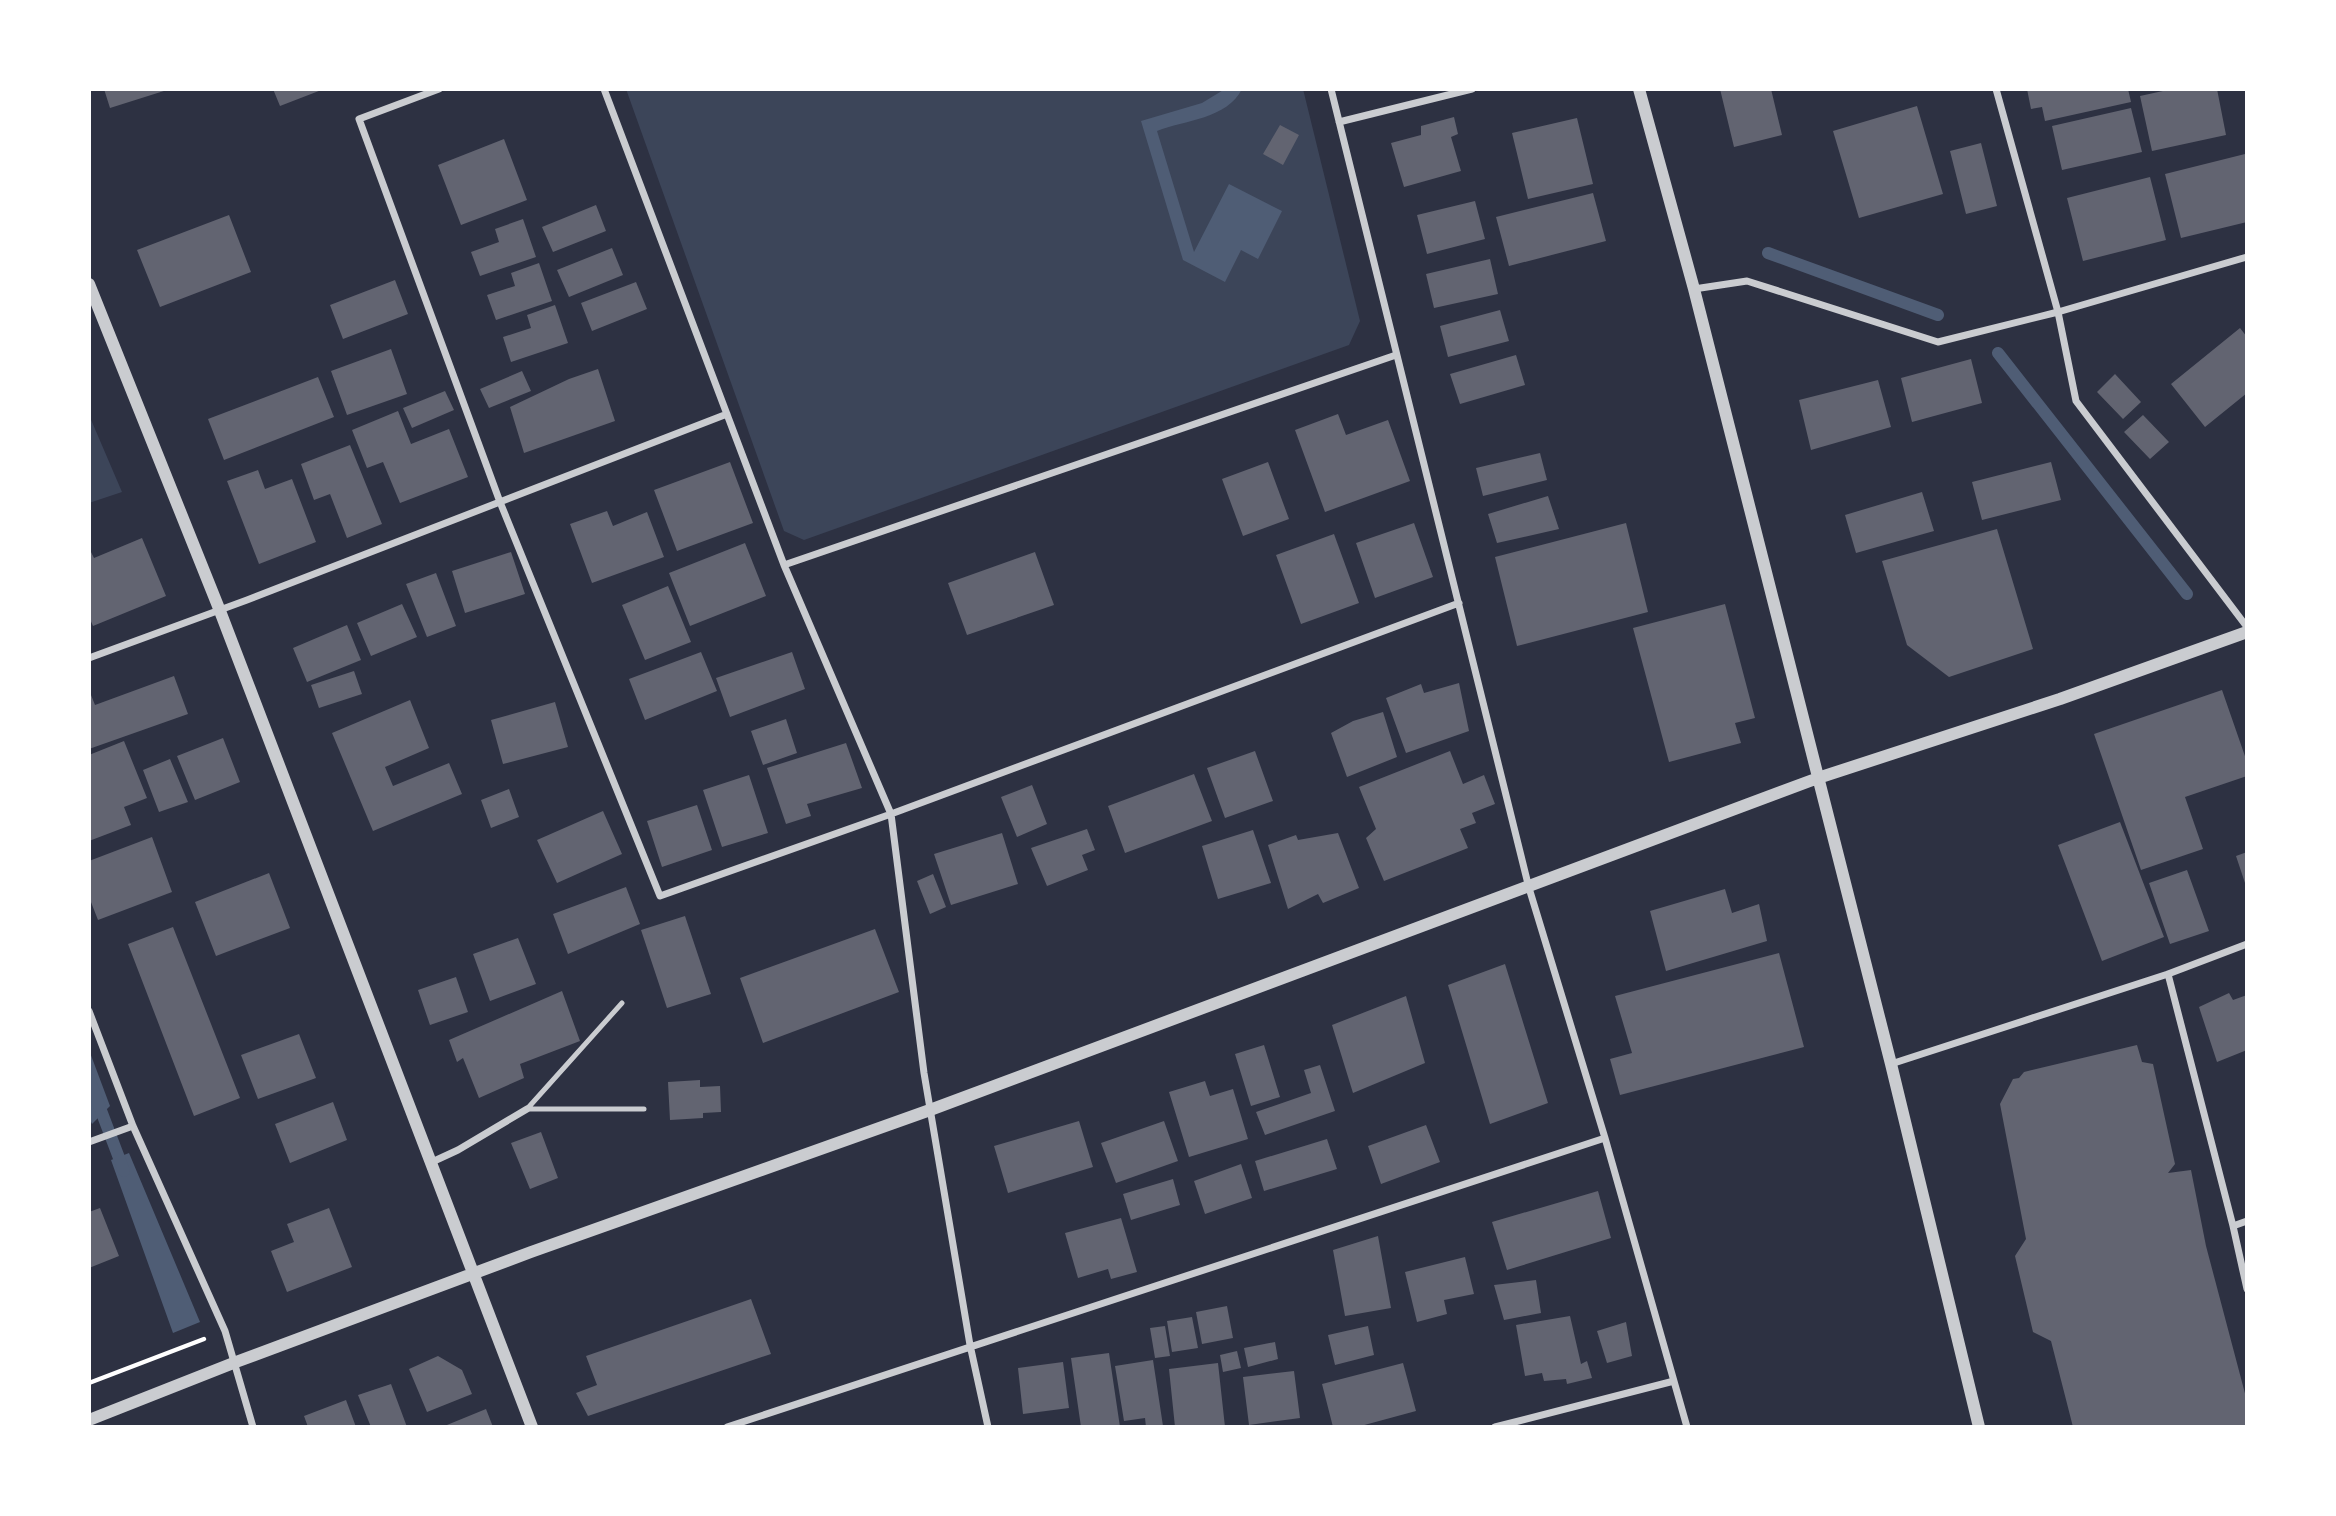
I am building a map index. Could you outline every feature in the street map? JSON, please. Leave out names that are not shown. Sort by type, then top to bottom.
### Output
[{"type":"street","points":[[439,89],[359,119],[500,502],[660,896],[891,814],[1460,603]]},
{"type":"street","points":[[604,89],[784,565],[891,814],[930,1110],[970,1345],[988,1427]]},
{"type":"street","points":[[1331,89],[1529,888],[1605,1138],[1687,1427]]},
{"type":"street","points":[[1339,122],[1472,89]]},
{"type":"street","points":[[1639,89],[1694,289],[1891,1064],[1979,1427]]},
{"type":"street","points":[[89,1420],[474,1273],[930,1110],[1818,778],[2022,712],[2247,629],[2076,401],[2059,312],[1996,89]]},
{"type":"street","points":[[1694,289],[1746,281],[1938,342],[2059,312],[2247,257]]},
{"type":"street","points":[[89,284],[220,611],[532,1427]]},
{"type":"street","points":[[784,565],[1396,355]]},
{"type":"street","points":[[89,658],[220,611],[727,414]]},
{"type":"street","points":[[1891,1064],[2168,974],[2247,944]]},
{"type":"street","points":[[2168,974],[2247,1289]]},
{"type":"street","points":[[89,1011],[132,1126],[225,1331],[253,1427]]},
{"type":"street","points":[[432,1162],[458,1150],[527,1109]]},
{"type":"street","points":[[93,1141],[132,1126]]},
{"type":"street","points":[[727,1427],[1605,1138]]},
{"type":"street","points":[[2233,1226],[2247,1221]]},
{"type":"street","points":[[1495,1427],[1674,1381]]},
{"type":"lane","points":[[527,1109],[622,1003]]},
{"type":"lane","points":[[527,1109],[644,1110]]},
{"type":"path","points":[[89,1383],[211,1336]]},
{"type":"shaded area","points":[[626,89],[1303,89],[1360,321],[1349,345],[804,540],[784,531]]},
{"type":"shaded area","points":[[1225,89],[1242,89],[1235,99],[1216,113],[1157,131],[1194,252],[1229,184],[1282,211],[1258,259],[1241,250],[1225,282],[1183,260],[1141,121],[1202,103]]},
{"type":"shaded area","points":[[89,415],[122,492],[89,503]]},
{"type":"shaded area","points":[[89,1050],[110,1106],[92,1124],[89,1117]]},
{"type":"shaded area","points":[[129,1153],[200,1322],[173,1333],[111,1160]]},
{"type":"building","points":[[104,89],[166,89],[167,90],[110,108]]},
{"type":"building","points":[[273,89],[324,89],[280,106]]},
{"type":"building","points":[[1720,89],[1771,89],[1782,135],[1734,147]]},
{"type":"building","points":[[2027,89],[2128,89],[2131,102],[2045,121],[2042,107],[2031,109]]},
{"type":"building","points":[[2172,89],[2217,89],[2226,135],[2152,151],[2140,96]]},
{"type":"building","points":[[1917,106],[1943,194],[1859,218],[1833,131]]},
{"type":"building","points":[[2131,108],[2142,152],[2062,170],[2052,126]]},
{"type":"building","points":[[1454,117],[1458,134],[1451,137],[1461,171],[1404,187],[1391,143],[1421,135],[1421,126]]},
{"type":"building","points":[[1577,118],[1593,184],[1528,199],[1512,133]]},
{"type":"building","points":[[1280,125],[1299,135],[1283,165],[1263,154]]},
{"type":"building","points":[[504,139],[527,200],[461,225],[438,165]]},
{"type":"building","points":[[1981,143],[1997,206],[1966,214],[1950,151]]},
{"type":"building","points":[[2245,154],[2247,222],[2181,238],[2165,174]]},
{"type":"building","points":[[2150,177],[2166,240],[2083,261],[2067,198]]},
{"type":"building","points":[[1593,193],[1606,241],[1509,266],[1496,217]]},
{"type":"building","points":[[1475,201],[1485,239],[1427,254],[1417,215]]},
{"type":"building","points":[[596,205],[606,231],[553,252],[542,227]]},
{"type":"building","points":[[229,215],[251,272],[160,307],[137,250]]},
{"type":"building","points":[[523,219],[536,257],[480,276],[471,252],[499,242],[495,229]]},
{"type":"building","points":[[612,248],[623,275],[569,297],[557,270]]},
{"type":"building","points":[[1490,259],[1498,294],[1434,308],[1426,274]]},
{"type":"building","points":[[539,263],[552,301],[496,320],[487,295],[515,286],[511,273]]},
{"type":"building","points":[[395,280],[408,314],[343,339],[330,305]]},
{"type":"building","points":[[636,282],[647,309],[592,331],[581,303]]},
{"type":"building","points":[[555,305],[568,343],[511,362],[503,337],[531,328],[527,315]]},
{"type":"building","points":[[1500,310],[1509,341],[1448,357],[1440,326]]},
{"type":"building","points":[[2240,328],[2247,337],[2247,393],[2205,427],[2171,384]]},
{"type":"building","points":[[391,349],[407,394],[347,415],[331,371]]},
{"type":"building","points":[[1516,355],[1525,385],[1460,404],[1450,374]]},
{"type":"building","points":[[1971,359],[1982,403],[1912,422],[1901,378]]},
{"type":"building","points":[[598,369],[615,421],[524,453],[510,407],[569,379]]},
{"type":"building","points":[[522,371],[531,391],[489,408],[480,389]]},
{"type":"building","points":[[2115,374],[2141,402],[2123,419],[2097,392]]},
{"type":"building","points":[[318,377],[334,417],[224,460],[208,419]]},
{"type":"building","points":[[1878,380],[1891,427],[1811,450],[1799,400]]},
{"type":"building","points":[[445,391],[454,410],[412,428],[403,408]]},
{"type":"building","points":[[398,411],[411,444],[449,429],[468,477],[400,503],[383,462],[367,468],[352,430]]},
{"type":"building","points":[[1338,414],[1346,435],[1388,420],[1410,481],[1325,512],[1295,430]]},
{"type":"building","points":[[2143,415],[2169,442],[2150,459],[2124,432]]},
{"type":"building","points":[[350,445],[382,524],[347,538],[330,494],[314,500],[301,464]]},
{"type":"building","points":[[1540,453],[1547,480],[1483,496],[1476,468]]},
{"type":"building","points":[[730,462],[753,523],[677,551],[654,490]]},
{"type":"building","points":[[1268,462],[1289,519],[1243,536],[1222,479]]},
{"type":"building","points":[[2051,462],[2061,500],[1982,520],[1972,482]]},
{"type":"building","points":[[258,470],[265,489],[292,479],[316,542],[259,564],[227,481]]},
{"type":"building","points":[[1922,492],[1934,531],[1856,553],[1845,515]]},
{"type":"building","points":[[1548,496],[1559,529],[1497,543],[1488,514]]},
{"type":"building","points":[[607,511],[613,526],[647,512],[664,557],[592,583],[570,524]]},
{"type":"building","points":[[1414,523],[1433,577],[1375,598],[1356,543]]},
{"type":"building","points":[[1626,523],[1648,612],[1517,646],[1495,557]]},
{"type":"building","points":[[1997,529],[2033,649],[1949,677],[1907,645],[1882,561]]},
{"type":"building","points":[[1334,534],[1359,603],[1301,624],[1276,555]]},
{"type":"building","points":[[142,538],[166,596],[93,626],[89,617],[89,548],[94,558]]},
{"type":"building","points":[[745,543],[766,596],[690,626],[669,573]]},
{"type":"building","points":[[511,552],[525,594],[465,613],[452,571]]},
{"type":"building","points":[[1035,552],[1054,605],[967,635],[948,583]]},
{"type":"building","points":[[436,573],[456,626],[427,637],[406,584]]},
{"type":"building","points":[[668,586],[691,642],[645,660],[622,605]]},
{"type":"building","points":[[402,604],[417,637],[371,656],[357,623]]},
{"type":"building","points":[[1725,604],[1755,718],[1735,723],[1741,743],[1669,762],[1633,628]]},
{"type":"building","points":[[347,625],[361,660],[307,682],[293,648]]},
{"type":"building","points":[[701,652],[717,691],[645,720],[629,679]]},
{"type":"building","points":[[792,652],[805,689],[730,717],[716,678]]},
{"type":"building","points":[[354,671],[362,694],[319,708],[311,685]]},
{"type":"building","points":[[174,676],[188,714],[89,749],[89,690],[95,705]]},
{"type":"building","points":[[1459,683],[1469,731],[1406,753],[1386,698],[1421,684],[1424,693]]},
{"type":"building","points":[[2222,690],[2247,762],[2247,776],[2185,797],[2203,849],[2141,870],[2094,734]]},
{"type":"building","points":[[410,700],[429,748],[385,767],[393,786],[449,763],[462,794],[373,831],[332,733]]},
{"type":"building","points":[[555,702],[568,747],[503,764],[491,720]]},
{"type":"building","points":[[1383,712],[1397,757],[1347,777],[1331,733],[1353,721]]},
{"type":"building","points":[[786,719],[797,753],[763,765],[751,731]]},
{"type":"building","points":[[223,738],[240,782],[195,800],[177,756]]},
{"type":"building","points":[[124,741],[147,798],[124,807],[131,825],[89,841],[89,755]]},
{"type":"building","points":[[846,743],[862,788],[807,804],[811,816],[786,824],[767,768]]},
{"type":"building","points":[[1255,751],[1273,801],[1225,818],[1207,768]]},
{"type":"building","points":[[1450,751],[1463,784],[1484,775],[1495,804],[1472,813],[1476,823],[1460,829],[1468,848],[1384,881],[1366,838],[1376,829],[1359,787]]},
{"type":"building","points":[[170,759],[188,802],[159,812],[143,770]]},
{"type":"building","points":[[1194,774],[1212,821],[1125,853],[1108,806]]},
{"type":"building","points":[[749,775],[768,833],[722,847],[703,790]]},
{"type":"building","points":[[1032,785],[1047,824],[1017,837],[1001,797]]},
{"type":"building","points":[[509,789],[519,817],[491,828],[481,800]]},
{"type":"building","points":[[697,805],[712,850],[662,867],[647,821]]},
{"type":"building","points":[[603,811],[622,854],[557,883],[537,840]]},
{"type":"building","points":[[2120,822],[2164,937],[2102,961],[2058,845]]},
{"type":"building","points":[[1087,829],[1095,850],[1082,855],[1088,870],[1047,886],[1031,848]]},
{"type":"building","points":[[1253,830],[1271,883],[1218,899],[1202,846]]},
{"type":"building","points":[[1002,833],[1018,884],[951,905],[934,854]]},
{"type":"building","points":[[1338,833],[1359,888],[1323,903],[1318,894],[1288,909],[1268,845],[1296,835],[1298,840]]},
{"type":"building","points":[[152,837],[172,892],[98,920],[89,897],[89,861]]},
{"type":"building","points":[[2247,852],[2247,886],[2246,886],[2236,856]]},
{"type":"building","points":[[2187,870],[2209,931],[2170,944],[2149,883]]},
{"type":"building","points":[[269,873],[290,928],[216,956],[195,902]]},
{"type":"building","points":[[933,874],[946,907],[930,914],[917,881]]},
{"type":"building","points":[[626,887],[640,924],[568,954],[553,914]]},
{"type":"building","points":[[1725,889],[1732,913],[1759,904],[1767,941],[1666,971],[1650,911]]},
{"type":"building","points":[[685,916],[711,994],[667,1008],[641,930]]},
{"type":"building","points":[[173,927],[240,1098],[194,1116],[128,944]]},
{"type":"building","points":[[875,929],[899,992],[763,1043],[740,978]]},
{"type":"building","points":[[518,938],[536,984],[490,1001],[473,954]]},
{"type":"building","points":[[1779,953],[1804,1047],[1620,1095],[1610,1059],[1632,1053],[1615,996]]},
{"type":"building","points":[[1505,964],[1548,1103],[1490,1124],[1448,985]]},
{"type":"building","points":[[456,977],[468,1012],[430,1025],[418,990]]},
{"type":"building","points":[[562,991],[580,1041],[520,1064],[524,1078],[479,1098],[463,1058],[457,1062],[449,1040]]},
{"type":"building","points":[[2229,993],[2233,1000],[2247,995],[2247,1050],[2217,1062],[2199,1007]]},
{"type":"building","points":[[1406,996],[1425,1063],[1353,1093],[1332,1025]]},
{"type":"building","points":[[299,1034],[316,1078],[258,1099],[241,1055]]},
{"type":"building","points":[[1264,1045],[1280,1097],[1251,1106],[1235,1054]]},
{"type":"building","points":[[2137,1045],[2142,1062],[2153,1064],[2175,1164],[2168,1173],[2191,1170],[2206,1246],[2247,1401],[2247,1427],[2073,1427],[2051,1341],[2033,1332],[2015,1256],[2026,1239],[2000,1104],[2013,1079],[2019,1078],[2024,1072]]},
{"type":"building","points":[[1320,1065],[1335,1111],[1265,1135],[1256,1112],[1311,1093],[1304,1070]]},
{"type":"building","points":[[700,1080],[700,1087],[720,1086],[721,1112],[703,1113],[703,1118],[670,1120],[668,1082]]},
{"type":"building","points":[[1205,1081],[1210,1096],[1233,1089],[1248,1139],[1189,1157],[1169,1092]]},
{"type":"building","points":[[333,1102],[347,1140],[290,1163],[275,1124]]},
{"type":"building","points":[[1079,1121],[1093,1167],[1008,1193],[994,1146]]},
{"type":"building","points":[[1164,1121],[1178,1161],[1116,1183],[1101,1143]]},
{"type":"building","points":[[1426,1125],[1440,1162],[1381,1184],[1368,1146]]},
{"type":"building","points":[[541,1132],[558,1178],[530,1189],[511,1143]]},
{"type":"building","points":[[1327,1139],[1337,1169],[1264,1191],[1255,1161]]},
{"type":"building","points":[[1241,1164],[1252,1198],[1205,1214],[1194,1181]]},
{"type":"building","points":[[1173,1179],[1180,1205],[1131,1220],[1123,1194]]},
{"type":"building","points":[[1598,1191],[1611,1238],[1507,1270],[1492,1222]]},
{"type":"building","points":[[100,1208],[119,1256],[89,1268],[89,1212]]},
{"type":"building","points":[[329,1208],[352,1267],[287,1292],[271,1251],[294,1242],[287,1224]]},
{"type":"building","points":[[1121,1218],[1137,1272],[1111,1279],[1108,1269],[1078,1278],[1065,1233]]},
{"type":"building","points":[[1378,1236],[1391,1308],[1345,1316],[1333,1250]]},
{"type":"building","points":[[1465,1257],[1474,1294],[1444,1300],[1447,1314],[1417,1322],[1405,1272]]},
{"type":"building","points":[[1536,1280],[1541,1313],[1504,1320],[1494,1285]]},
{"type":"building","points":[[751,1299],[771,1354],[588,1416],[576,1393],[597,1385],[586,1356]]},
{"type":"building","points":[[1227,1306],[1233,1338],[1202,1344],[1196,1312]]},
{"type":"building","points":[[1570,1316],[1581,1364],[1587,1361],[1592,1378],[1567,1384],[1566,1379],[1544,1381],[1542,1373],[1525,1376],[1516,1325]]},
{"type":"building","points":[[1192,1317],[1198,1348],[1172,1352],[1167,1321]]},
{"type":"building","points":[[1626,1322],[1632,1356],[1607,1363],[1597,1331]]},
{"type":"building","points":[[1165,1326],[1170,1356],[1155,1358],[1150,1328]]},
{"type":"building","points":[[1368,1326],[1374,1355],[1335,1365],[1328,1335]]},
{"type":"building","points":[[1275,1342],[1278,1359],[1248,1367],[1244,1348]]},
{"type":"building","points":[[1237,1351],[1241,1368],[1223,1372],[1220,1355]]},
{"type":"building","points":[[1109,1353],[1120,1427],[1081,1427],[1071,1358]]},
{"type":"building","points":[[438,1356],[462,1370],[472,1394],[427,1412],[409,1369]]},
{"type":"building","points":[[1153,1360],[1163,1426],[1146,1427],[1145,1418],[1124,1421],[1115,1366]]},
{"type":"building","points":[[1063,1362],[1069,1408],[1023,1414],[1018,1368]]},
{"type":"building","points":[[1218,1363],[1225,1427],[1175,1427],[1169,1369]]},
{"type":"building","points":[[1403,1363],[1416,1411],[1357,1427],[1333,1427],[1322,1384]]},
{"type":"building","points":[[1294,1371],[1300,1418],[1249,1425],[1243,1377]]},
{"type":"building","points":[[391,1384],[407,1427],[371,1427],[358,1395]]},
{"type":"building","points":[[346,1400],[356,1427],[308,1427],[304,1416]]},
{"type":"building","points":[[486,1409],[493,1427],[442,1427]]},
{"type":"waterway","points":[[1768,253],[1938,315]]},
{"type":"waterway","points":[[1998,353],[2187,594]]},
{"type":"waterway","points":[[89,1079],[124,1171]]}]
